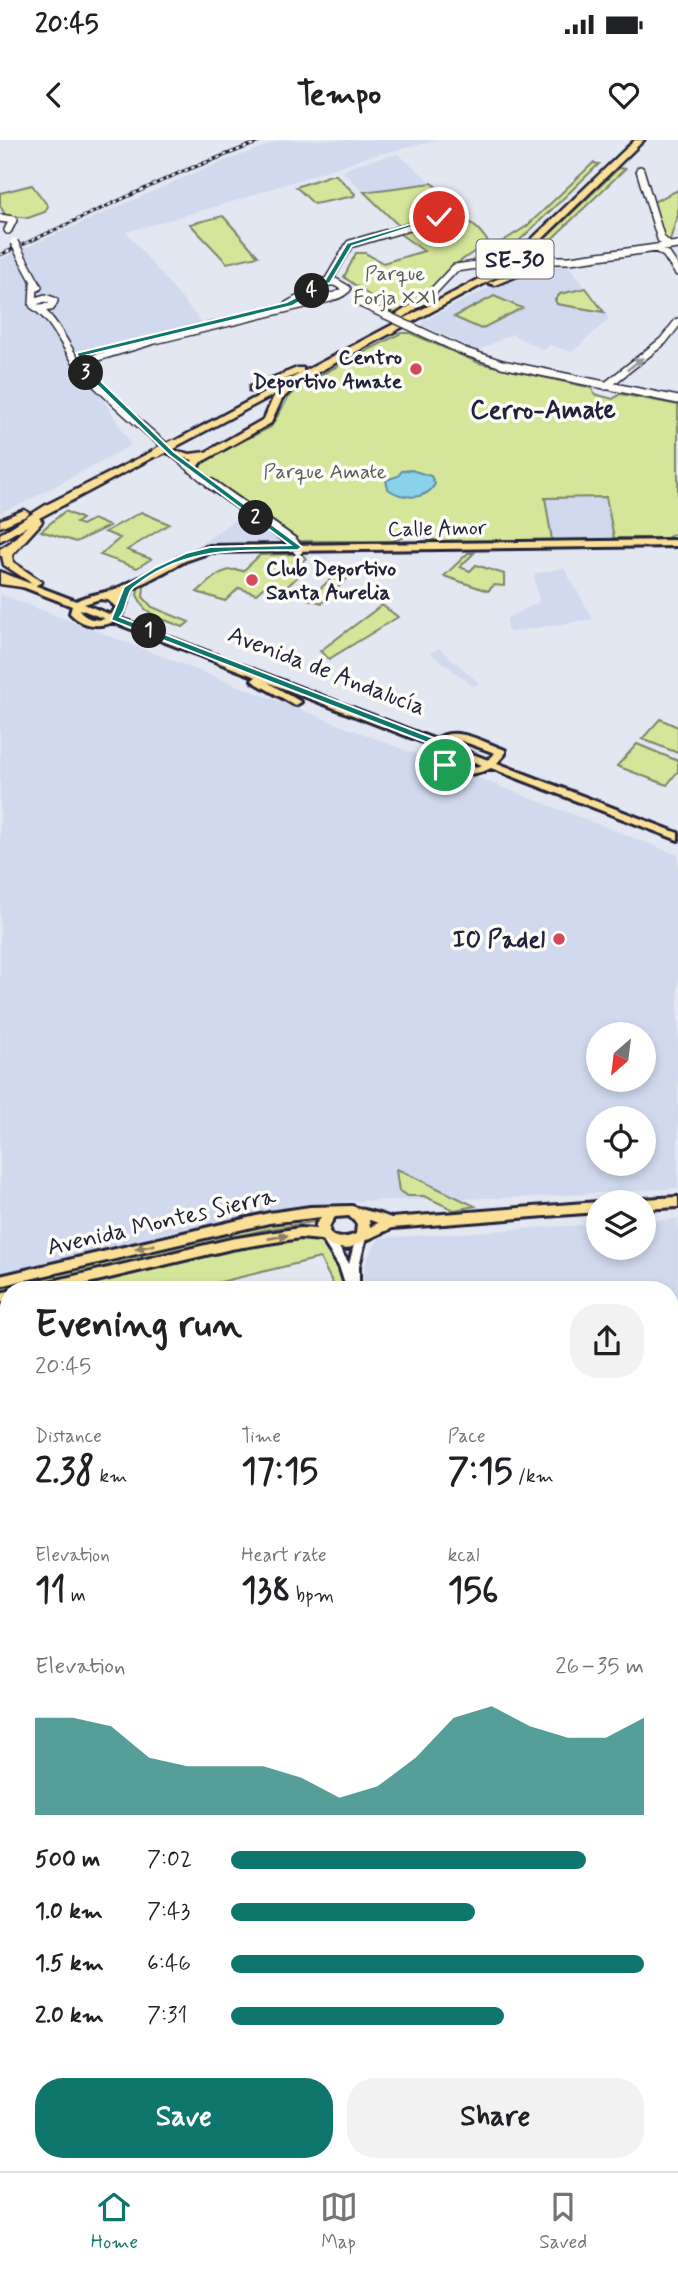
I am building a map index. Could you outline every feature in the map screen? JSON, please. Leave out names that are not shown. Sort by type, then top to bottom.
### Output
[{"type":"highway","name":"SE-30","points":[[0,527],[94,478],[202,429],[452,292],[507,257],[631,140]]},
{"type":"highway","name":"SE-30","points":[[0,538],[25,521],[164,447],[460,294],[510,262],[640,140]]},
{"type":"highway","points":[[365,344],[534,264]]},
{"type":"highway","points":[[375,332],[425,300]]},
{"type":"highway","points":[[253,389],[271,380],[304,373]]},
{"type":"highway","points":[[164,447],[190,463],[244,436],[268,421],[278,398],[304,373]]},
{"type":"highway","points":[[202,429],[225,421],[246,420],[252,427],[244,436]]},
{"type":"highway","points":[[0,553],[14,544],[42,516],[70,498]]},
{"type":"highway","points":[[14,544],[7,555],[8,563],[34,584]]},
{"type":"highway","points":[[0,581],[34,584]]},
{"type":"main road","name":"Calle Amor","points":[[80,602],[127,589],[159,568],[197,553],[298,549],[676,544]]},
{"type":"main road","name":"Avenida de Andalucía","points":[[0,568],[80,602],[118,612],[441,740],[678,828]]},
{"type":"main road","name":"Avenida de Andalucía","points":[[0,575],[34,584]]},
{"type":"main road","points":[[80,602],[75,613],[85,621],[102,622],[118,612],[127,589]]},
{"type":"main road","points":[[104,596],[112,598],[118,612]]},
{"type":"main road","name":"Avenida de Andalucía","points":[[118,612],[220,659],[394,726],[441,740]]},
{"type":"main road","points":[[220,659],[296,702]]},
{"type":"main road","points":[[347,722],[365,720],[394,726]]},
{"type":"main road","points":[[441,740],[436,750],[442,764],[458,771],[477,770],[494,760]]},
{"type":"main road","name":"Avenida de Andalucía","points":[[494,760],[678,836]]},
{"type":"main road","points":[[656,1203],[678,1202]]},
{"type":"main road","points":[[390,1223],[371,1215],[344,1210],[332,1212],[322,1224],[325,1236],[341,1244],[352,1242],[390,1223],[586,1208]]},
{"type":"main road","name":"Avenida Montes Sierra","points":[[0,1281],[269,1218],[317,1211],[332,1212]]},
{"type":"main road","points":[[357,1214],[364,1223],[361,1237]]},
{"type":"main road","name":"Avenida Montes Sierra","points":[[74,1281],[231,1244],[300,1233],[325,1236]]},
{"type":"street","points":[[640,170],[663,247],[678,272]]},
{"type":"street","points":[[332,281],[350,244],[465,213]]},
{"type":"street","points":[[1,216],[14,221],[5,227],[34,284],[45,298],[54,300],[49,315]]},
{"type":"street","points":[[425,300],[455,268],[534,264],[678,245]]},
{"type":"street","points":[[332,281],[347,289],[342,295],[76,358],[277,308],[313,291],[314,286],[332,281]]},
{"type":"street","points":[[34,284],[36,305],[49,315],[61,339],[61,346],[164,447]]},
{"type":"street","points":[[313,291],[318,296],[330,298]]},
{"type":"street","points":[[342,295],[463,351],[502,364],[678,400]]},
{"type":"street","points":[[36,305],[45,298]]},
{"type":"street","points":[[36,305],[52,306]]},
{"type":"street","points":[[606,386],[663,341],[678,322]]},
{"type":"street","points":[[190,463],[298,549]]},
{"type":"street","points":[[325,1236],[344,1265],[350,1281]]},
{"type":"street","points":[[353,1281],[354,1265],[361,1237]]},
{"type":"shaded area","points":[[281,140],[438,140],[367,157],[235,201],[126,232],[202,323],[67,354],[107,405],[131,445],[24,503],[0,512],[0,259],[201,170]]},
{"type":"shaded area","points":[[398,154],[432,183],[364,192],[342,171],[359,163]]},
{"type":"shaded area","points":[[568,264],[609,319],[572,352],[550,345],[544,350],[511,334],[478,351],[422,325],[423,321],[502,281]]},
{"type":"shaded area","points":[[606,497],[615,539],[552,540],[544,498]]},
{"type":"shaded area","points":[[244,513],[283,539],[278,542],[198,546]]},
{"type":"shaded area","points":[[564,568],[593,619],[511,632],[507,630],[507,618],[539,602],[534,574]]},
{"type":"shaded area","points":[[0,594],[678,855],[678,1188],[586,1190],[586,1194],[536,1197],[352,1201],[299,1205],[0,1273]]},
{"type":"shaded area","points":[[439,648],[479,683],[473,686],[430,653]]},
{"type":"shaded area","points":[[678,1219],[678,1281],[364,1281],[363,1273],[368,1256],[380,1238],[586,1225],[586,1260],[656,1260],[656,1220]]},
{"type":"green space","points":[[593,163],[599,164],[520,240],[491,262],[473,260],[527,226]]},
{"type":"green space","points":[[619,168],[625,169],[535,255],[529,260],[524,259]]},
{"type":"green space","points":[[336,175],[354,196],[314,204],[296,187]]},
{"type":"green space","points":[[432,183],[460,209],[399,226],[364,192]]},
{"type":"green space","points":[[32,185],[48,206],[45,212],[28,218],[5,215],[0,205],[0,193]]},
{"type":"green space","points":[[678,190],[678,214],[670,240],[664,240],[653,202]]},
{"type":"green space","points":[[223,216],[258,256],[227,263],[190,224]]},
{"type":"green space","name":"Parque Forja XXI","points":[[457,218],[475,227],[488,242],[449,269],[431,291],[395,314],[344,277],[356,253],[365,253],[383,263],[424,251],[400,234]]},
{"type":"green space","points":[[586,288],[604,312],[557,304],[555,300],[560,294]]},
{"type":"green space","points":[[494,296],[522,308],[481,329],[454,317]]},
{"type":"green space","name":"Parque Amate","points":[[401,333],[410,333],[479,363],[592,388],[594,394],[613,399],[620,394],[678,405],[678,532],[667,538],[614,538],[606,497],[545,498],[552,540],[437,541],[415,536],[393,541],[296,541],[199,471],[203,461],[271,427],[288,398],[303,384]]},
{"type":"green space","points":[[65,511],[82,519],[76,523],[82,525],[93,519],[109,526],[76,542],[41,531]]},
{"type":"green space","points":[[141,512],[169,524],[127,550],[151,559],[137,568],[100,555],[120,538],[105,532]]},
{"type":"green space","points":[[468,553],[474,553],[460,567],[470,571],[476,565],[504,574],[504,586],[494,585],[488,591],[444,576]]},
{"type":"green space","name":"Club Deportivo Santa Aurelia","points":[[301,554],[306,558],[297,567],[305,570],[280,593],[264,587],[256,594],[239,588],[225,601],[197,592],[223,572],[243,571],[260,555]]},
{"type":"green space","points":[[339,572],[354,572],[322,603],[308,599]]},
{"type":"green space","points":[[139,585],[144,586],[143,597],[152,607],[189,622],[183,627],[145,609],[137,595]]},
{"type":"green space","points":[[382,605],[398,617],[329,659],[320,651]]},
{"type":"green space","points":[[660,719],[678,727],[678,753],[642,739]]},
{"type":"green space","points":[[637,744],[678,761],[678,771],[667,785],[617,766]]},
{"type":"green space","points":[[396,1170],[475,1206],[454,1210],[424,1196],[408,1196],[399,1191]]},
{"type":"green space","points":[[323,1214],[319,1221],[263,1230],[47,1281],[9,1281],[251,1224]]},
{"type":"green space","points":[[307,1237],[314,1239],[335,1258],[340,1266],[343,1281],[332,1281],[320,1258],[224,1281],[98,1281],[249,1245]]},
{"type":"water","points":[[411,470],[431,476],[435,484],[431,490],[413,497],[388,489],[386,480],[398,476],[402,471]]},
{"type":"railway","points":[[0,255],[179,173],[264,140]]},
{"type":"place","name":"Centro Deportivo Amate","points":[[416,369]]},
{"type":"place","name":"Club Deportivo Santa Aurelia","points":[[252,580]]},
{"type":"place","name":"IO Padel","points":[[559,939]]},
{"type":"district","name":"Cerro-Amate","points":[[543,409]]},
{"type":"route","points":[[439,217],[350,244],[328,281],[320,282],[313,287],[313,291],[290,304],[79,355],[85,360],[78,363],[86,374],[172,453],[243,509],[298,547],[210,549],[189,555],[159,568],[127,589],[119,613],[114,618],[438,743],[436,750],[445,765]]}]
